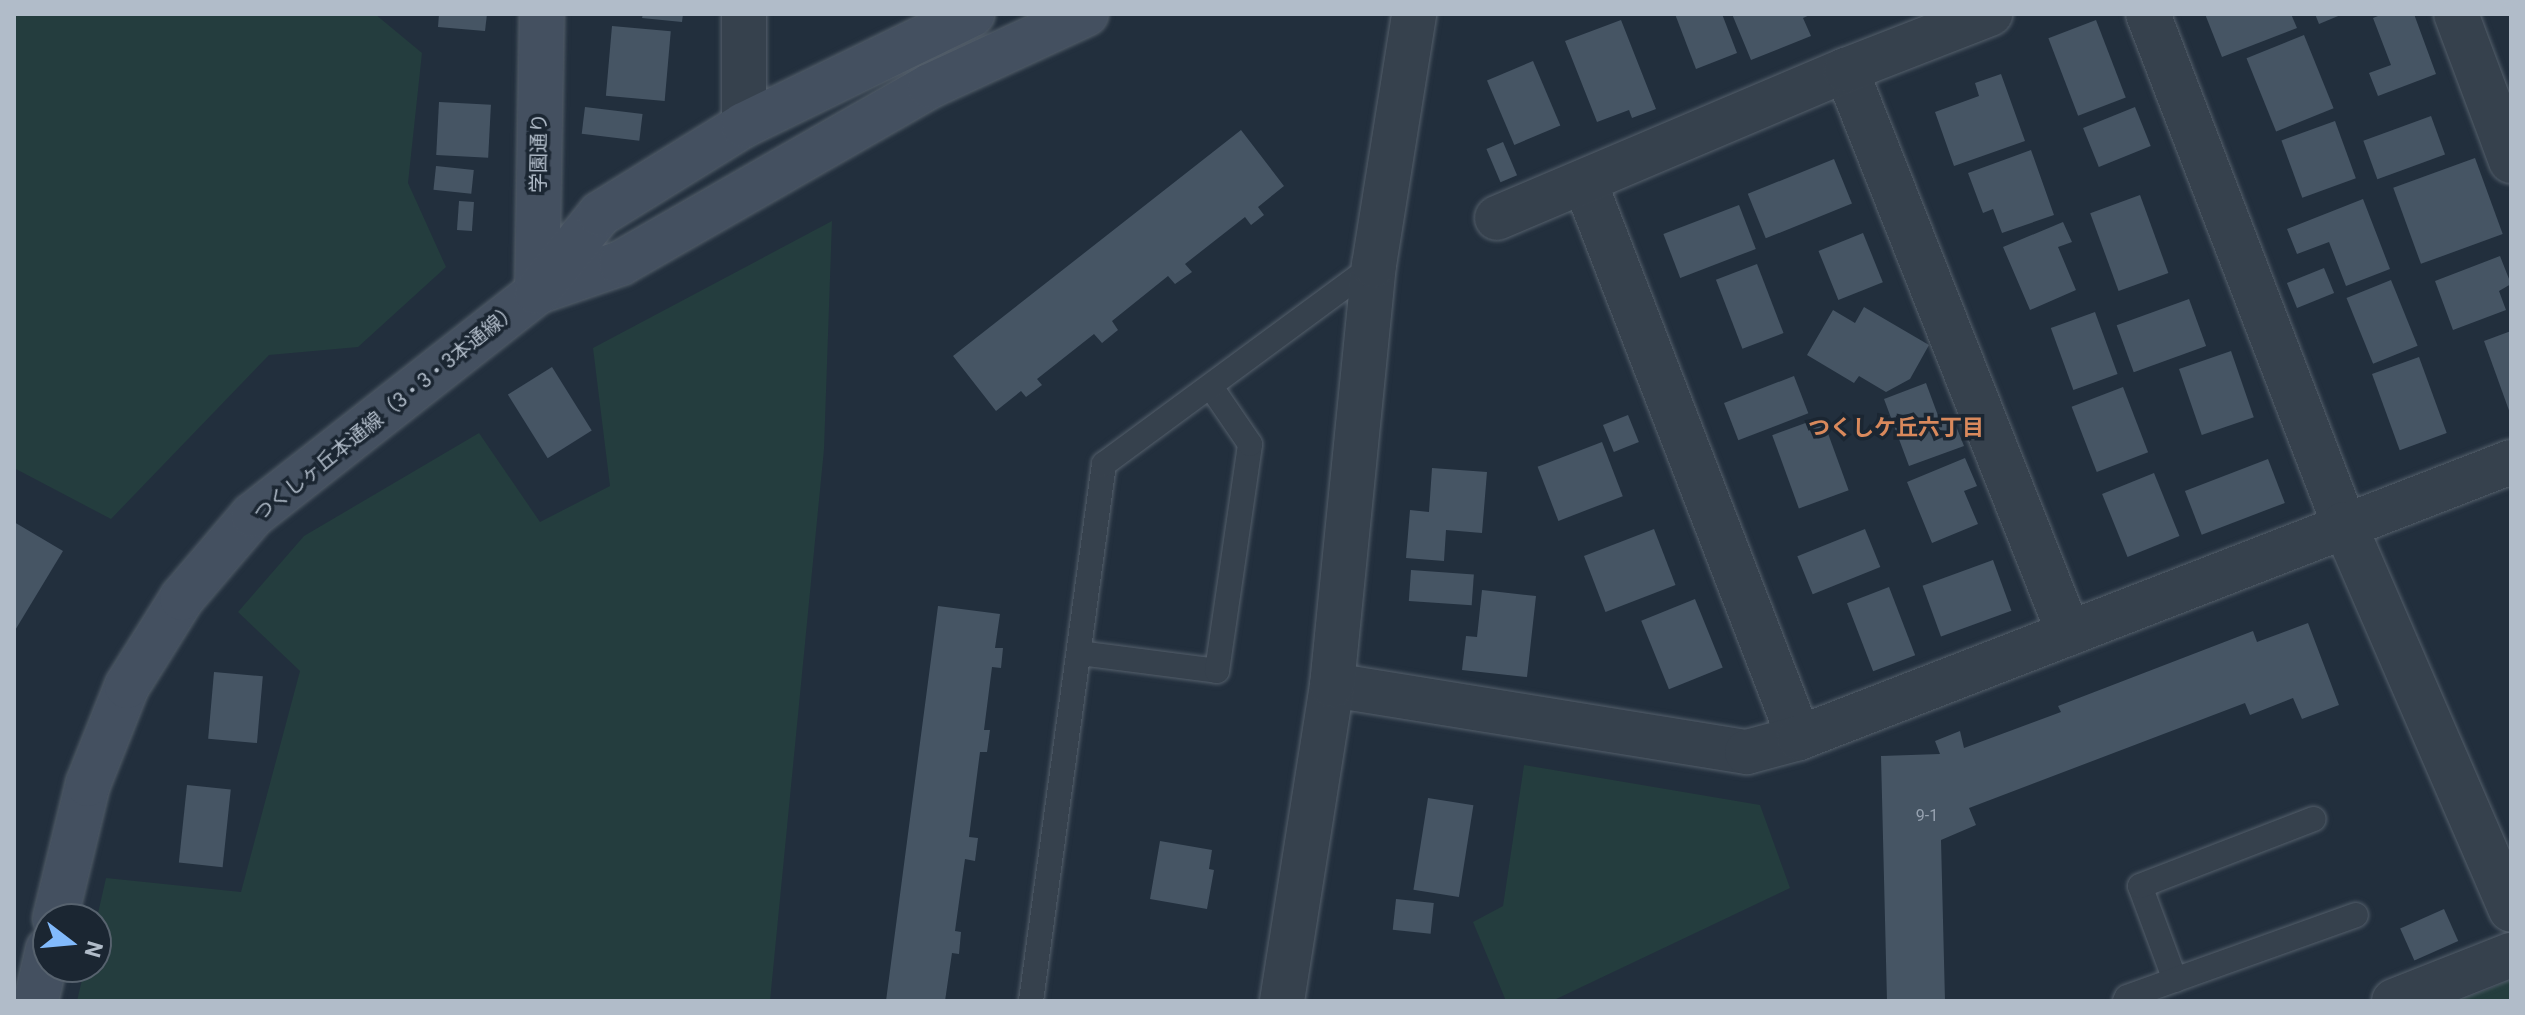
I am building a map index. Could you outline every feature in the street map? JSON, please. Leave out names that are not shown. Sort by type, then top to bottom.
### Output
[{"type":"street","name":"学園通り","points":[[537,292],[542,14]]},
{"type":"street","points":[[744,14],[744,125]]},
{"type":"street","name":"つくしヶ丘本通線（3・3・3本通線）","points":[[59,903],[88,784],[127,686],[182,598],[253,515],[537,292],[600,214],[744,125],[973,14]]},
{"type":"street","name":"つくしヶ丘本通線（3・3・3本通線）","points":[[537,292],[621,263],[930,86],[1086,14]]},
{"type":"street","points":[[1282,1001],[1332,685],[1374,265],[1414,14]]},
{"type":"street","points":[[1497,218],[1846,70],[1990,14]]},
{"type":"street","points":[[2148,14],[2344,524],[2511,909]]},
{"type":"street","points":[[2456,14],[2511,161]]},
{"type":"street","points":[[1846,70],[2069,634]]},
{"type":"street","points":[[1585,183],[1799,738]]},
{"type":"street","points":[[1332,685],[1747,752],[1799,738],[2344,524],[2511,462]]},
{"type":"street","points":[[2394,1001],[2511,955]]},
{"type":"lane","points":[[1031,1001],[1104,464],[1374,265]]},
{"type":"lane","points":[[1079,653],[1217,671],[1250,444],[1211,387]]},
{"type":"lane","points":[[2175,980],[2140,886],[2314,819]]},
{"type":"lane","points":[[2125,1001],[2356,915]]},
{"type":"green space","points":[[14,14],[375,14],[422,53],[408,183],[446,267],[358,347],[269,355],[111,519],[14,468]]},
{"type":"green space","points":[[832,221],[824,449],[770,1001],[77,1001],[81,983],[112,983],[112,903],[100,903],[106,878],[241,892],[300,671],[238,612],[304,536],[479,433],[540,522],[610,486],[593,348]]},
{"type":"green space","points":[[1524,765],[1760,805],[1790,888],[1552,1001],[1506,1001],[1473,922],[1503,906]]},
{"type":"green space","points":[[2511,979],[2511,1001],[2455,1001],[2489,989]]},
{"type":"building","points":[[439,14],[487,14],[485,31],[438,27]]},
{"type":"building","points":[[643,14],[683,14],[682,22],[642,18]]},
{"type":"building","points":[[1675,14],[1722,14],[1737,53],[1696,69]]},
{"type":"building","points":[[1732,14],[1812,14],[1803,18],[1811,36],[1751,60]]},
{"type":"building","points":[[2205,14],[2291,14],[2297,28],[2222,57]]},
{"type":"building","points":[[2315,14],[2343,14],[2319,24]]},
{"type":"building","points":[[2383,14],[2414,14],[2436,74],[2378,96],[2369,73],[2391,65],[2373,18]]},
{"type":"building","points":[[1621,20],[1656,109],[1632,118],[1629,110],[1597,122],[1565,41]]},
{"type":"building","points":[[2096,20],[2126,97],[2078,116],[2048,38]]},
{"type":"building","points":[[612,26],[671,31],[665,101],[606,96]]},
{"type":"building","points":[[2304,35],[2334,108],[2276,131],[2247,58]]},
{"type":"building","points":[[1533,61],[1560,125],[1514,145],[1487,81]]},
{"type":"building","points":[[2001,74],[2025,141],[1954,166],[1935,112],[1979,96],[1975,83]]},
{"type":"building","points":[[439,102],[491,105],[488,158],[436,155]]},
{"type":"building","points":[[585,107],[643,114],[639,141],[582,134]]},
{"type":"building","points":[[2135,107],[2151,146],[2099,167],[2083,128]]},
{"type":"building","points":[[2431,116],[2445,155],[2377,179],[2363,141]]},
{"type":"building","points":[[2335,121],[2356,178],[2302,198],[2281,140]]},
{"type":"building","points":[[1241,130],[1284,186],[1258,207],[1264,215],[1251,225],[1245,217],[1185,264],[1192,272],[1175,284],[1168,276],[1112,321],[1118,330],[1102,343],[1094,334],[1037,379],[1042,385],[1026,397],[1021,391],[996,411],[953,356]]},
{"type":"building","points":[[1503,142],[1517,175],[1500,182],[1486,149]]},
{"type":"building","points":[[2031,150],[2054,215],[2002,233],[1993,209],[1983,213],[1968,173]]},
{"type":"building","points":[[2475,158],[2503,234],[2421,264],[2393,188]]},
{"type":"building","points":[[1834,159],[1852,204],[1766,238],[1748,194]]},
{"type":"building","points":[[436,166],[474,170],[471,194],[433,190]]},
{"type":"building","points":[[2140,195],[2168,273],[2119,291],[2090,213]]},
{"type":"building","points":[[2363,199],[2390,269],[2346,286],[2329,242],[2297,254],[2287,229]]},
{"type":"building","points":[[459,201],[474,202],[472,231],[457,230]]},
{"type":"building","points":[[1739,205],[1756,249],[1680,278],[1663,234]]},
{"type":"building","points":[[2063,222],[2072,242],[2058,247],[2076,290],[2030,310],[2003,247]]},
{"type":"building","points":[[1863,233],[1883,282],[1838,300],[1818,251]]},
{"type":"building","points":[[2500,256],[2511,284],[2499,291],[2506,310],[2453,330],[2435,281]]},
{"type":"building","points":[[1757,264],[1784,333],[1742,349],[1716,280]]},
{"type":"building","points":[[2324,268],[2334,293],[2297,308],[2287,283]]},
{"type":"building","points":[[2391,280],[2418,346],[2373,364],[2346,298]]},
{"type":"building","points":[[2189,299],[2206,346],[2134,372],[2117,325]]},
{"type":"building","points":[[1864,307],[1929,345],[1910,379],[1886,392],[1859,376],[1854,383],[1807,355],[1833,310],[1855,323]]},
{"type":"building","points":[[2095,312],[2118,374],[2073,390],[2051,328]]},
{"type":"building","points":[[2511,331],[2511,416],[2484,341]]},
{"type":"building","points":[[2231,351],[2254,417],[2202,435],[2179,369]]},
{"type":"building","points":[[2419,357],[2447,433],[2400,450],[2372,374]]},
{"type":"building","points":[[552,367],[592,431],[548,458],[508,395]]},
{"type":"building","points":[[1794,376],[1808,413],[1738,440],[1724,403]]},
{"type":"building","points":[[1926,383],[1940,421],[1952,416],[1964,446],[1909,466],[1884,399]]},
{"type":"building","points":[[2123,387],[2148,452],[2097,472],[2072,407]]},
{"type":"building","points":[[1628,415],[1639,442],[1614,452],[1603,425]]},
{"type":"building","points":[[1822,417],[1849,490],[1799,508],[1772,435]]},
{"type":"building","points":[[1602,442],[1623,496],[1558,521],[1538,467]]},
{"type":"building","points":[[1965,458],[1977,486],[1964,491],[1978,524],[1932,543],[1907,482]]},
{"type":"building","points":[[2268,459],[2285,503],[2202,535],[2185,491]]},
{"type":"building","points":[[1432,468],[1487,472],[1482,533],[1446,530],[1444,561],[1406,558],[1410,510],[1429,512]]},
{"type":"building","points":[[2154,473],[2179,536],[2128,557],[2102,494]]},
{"type":"building","points":[[14,522],[63,551],[14,632]]},
{"type":"building","points":[[1654,529],[1676,585],[1605,612],[1584,556]]},
{"type":"building","points":[[1865,529],[1880,567],[1813,594],[1797,556]]},
{"type":"building","points":[[1993,560],[2011,611],[1941,636],[1923,586]]},
{"type":"building","points":[[1411,570],[1474,574],[1472,605],[1409,601]]},
{"type":"building","points":[[1889,587],[1915,655],[1873,671],[1847,603]]},
{"type":"building","points":[[1482,590],[1536,596],[1527,677],[1462,670],[1466,636],[1477,637]]},
{"type":"building","points":[[1695,599],[1723,668],[1669,689],[1641,621]]},
{"type":"building","points":[[938,606],[1000,614],[995,648],[1003,648],[1001,668],[992,667],[984,730],[990,730],[987,752],[980,752],[969,837],[978,838],[975,861],[965,859],[955,931],[961,932],[959,954],[952,953],[945,1001],[886,1001]]},
{"type":"building","points":[[2308,623],[2339,705],[2302,719],[2293,698],[2250,715],[2245,703],[1969,808],[1976,825],[1941,840],[1945,1001],[1887,1001],[1881,756],[1940,754],[1935,741],[1960,731],[1964,748],[2061,712],[2058,706],[2253,631],[2257,642]]},
{"type":"building","points":[[214,672],[263,676],[257,743],[208,739]]},
{"type":"building","points":[[187,785],[231,790],[223,867],[179,863]]},
{"type":"building","points":[[1428,798],[1473,805],[1459,897],[1413,890]]},
{"type":"building","points":[[1160,841],[1212,850],[1209,869],[1214,870],[1207,909],[1150,899]]},
{"type":"building","points":[[1396,899],[1434,903],[1431,934],[1393,930]]},
{"type":"building","points":[[2444,909],[2458,941],[2414,960],[2400,929]]},
{"type":"district","name":"つくしケ丘六丁目","points":[[1896,428]]}]
